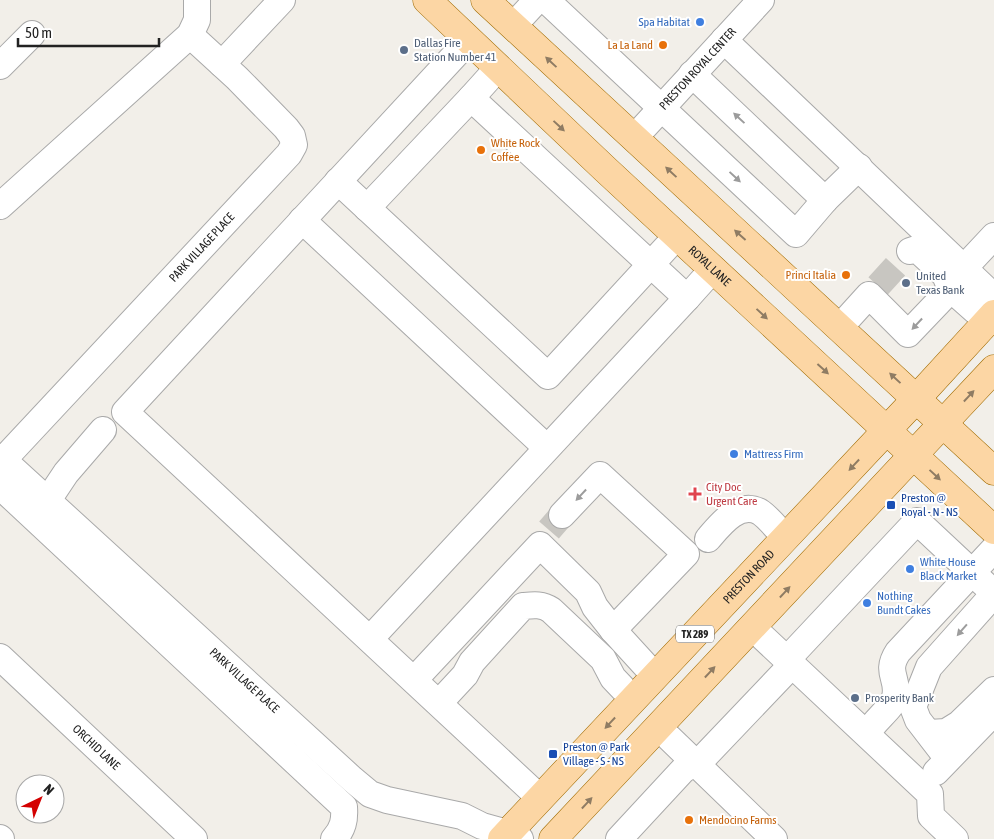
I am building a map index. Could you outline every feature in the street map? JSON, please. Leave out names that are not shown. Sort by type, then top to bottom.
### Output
[{"type":"main road","name":"ROYAL LANE","points":[[427,0],[605,169],[994,530]]},
{"type":"main road","points":[[485,0],[994,471]]},
{"type":"main road","points":[[605,169],[634,138]]},
{"type":"main road","points":[[677,236],[706,205]]},
{"type":"main road","name":"PRESTON ROAD","points":[[510,837],[540,798],[917,398],[992,310]]},
{"type":"main road","name":"TX 289","points":[[553,839],[914,454],[992,376]]},
{"type":"main road","points":[[656,676],[682,702]]},
{"type":"main road","points":[[633,699],[658,727]]},
{"type":"street","points":[[3,196],[190,35],[197,20],[197,0]]},
{"type":"street","points":[[222,64],[282,0]]},
{"type":"street","points":[[513,26],[537,0]]},
{"type":"street","points":[[546,0],[796,234],[825,200],[858,167]]},
{"type":"street","name":"PRESTON ROYAL CENTER","points":[[634,138],[761,0]]},
{"type":"street","points":[[0,66],[32,34]]},
{"type":"street","name":"PARK VILLAGE PLACE","points":[[190,35],[286,128],[292,136],[294,145],[289,154],[2,458],[370,794],[387,800],[462,816],[510,837]]},
{"type":"street","points":[[469,40],[124,412],[540,798]]},
{"type":"street","points":[[724,40],[858,167],[912,249],[958,278],[992,310]]},
{"type":"street","points":[[366,208],[498,68]]},
{"type":"street","points":[[692,74],[825,200]]},
{"type":"street","points":[[471,98],[687,298]]},
{"type":"street","points":[[338,181],[548,376],[677,236]]},
{"type":"street","points":[[302,220],[547,448]]},
{"type":"street","points":[[840,327],[873,290],[908,334],[994,236]]},
{"type":"street","points":[[370,639],[713,269]]},
{"type":"street","points":[[48,500],[66,473],[103,430]]},
{"type":"street","points":[[414,680],[600,475],[686,554],[613,630]]},
{"type":"street","points":[[0,486],[344,807],[345,816],[342,830],[334,839]]},
{"type":"street","points":[[708,539],[730,515],[742,510],[751,509],[760,512],[785,537]]},
{"type":"street","points":[[619,839],[682,770],[705,756],[759,700],[785,672],[794,652],[917,521],[994,593],[929,667],[912,707],[918,720],[948,759]]},
{"type":"street","points":[[550,530],[588,592],[595,607],[613,630],[656,676]]},
{"type":"street","points":[[867,734],[872,725],[891,705],[895,697],[896,690],[892,660],[994,549]]},
{"type":"street","points":[[439,703],[465,674],[472,662],[523,606],[535,605],[545,606],[551,610],[603,659],[613,678],[633,699]]},
{"type":"street","points":[[752,627],[930,794],[931,816],[954,839]]},
{"type":"street","name":"ORCHID LANE","points":[[0,657],[194,839]]},
{"type":"street","points":[[929,733],[946,732],[959,724],[994,690]]},
{"type":"street","points":[[922,786],[994,712]]},
{"type":"street","points":[[658,727],[774,839]]},
{"type":"tunnel","points":[[878,286],[899,263]]},
{"type":"tunnel","points":[[549,530],[562,515]]},
{"type":"place","name":"Spa Habitat","points":[[700,22]]},
{"type":"place","name":"La La Land","points":[[663,45]]},
{"type":"place","name":"Dallas Fire Station Number 41","points":[[404,50]]},
{"type":"place","name":"White Rock Coffee","points":[[481,150]]},
{"type":"place","name":"Princi Italia","points":[[846,275]]},
{"type":"place","name":"United Texas Bank","points":[[906,283]]},
{"type":"place","name":"Mattress Firm","points":[[734,454]]},
{"type":"place","name":"City Doc Urgent Care","points":[[695,494]]},
{"type":"place","name":"Preston @ Royal - N - NS","points":[[891,505]]},
{"type":"place","name":"White House Black Market","points":[[910,569]]},
{"type":"place","name":"Nothing Bundt Cakes","points":[[867,603]]},
{"type":"place","name":"Prosperity Bank","points":[[855,698]]},
{"type":"place","name":"Preston @ Park Village - S - NS","points":[[553,754]]},
{"type":"place","name":"Mendocino Farms","points":[[689,820]]}]
